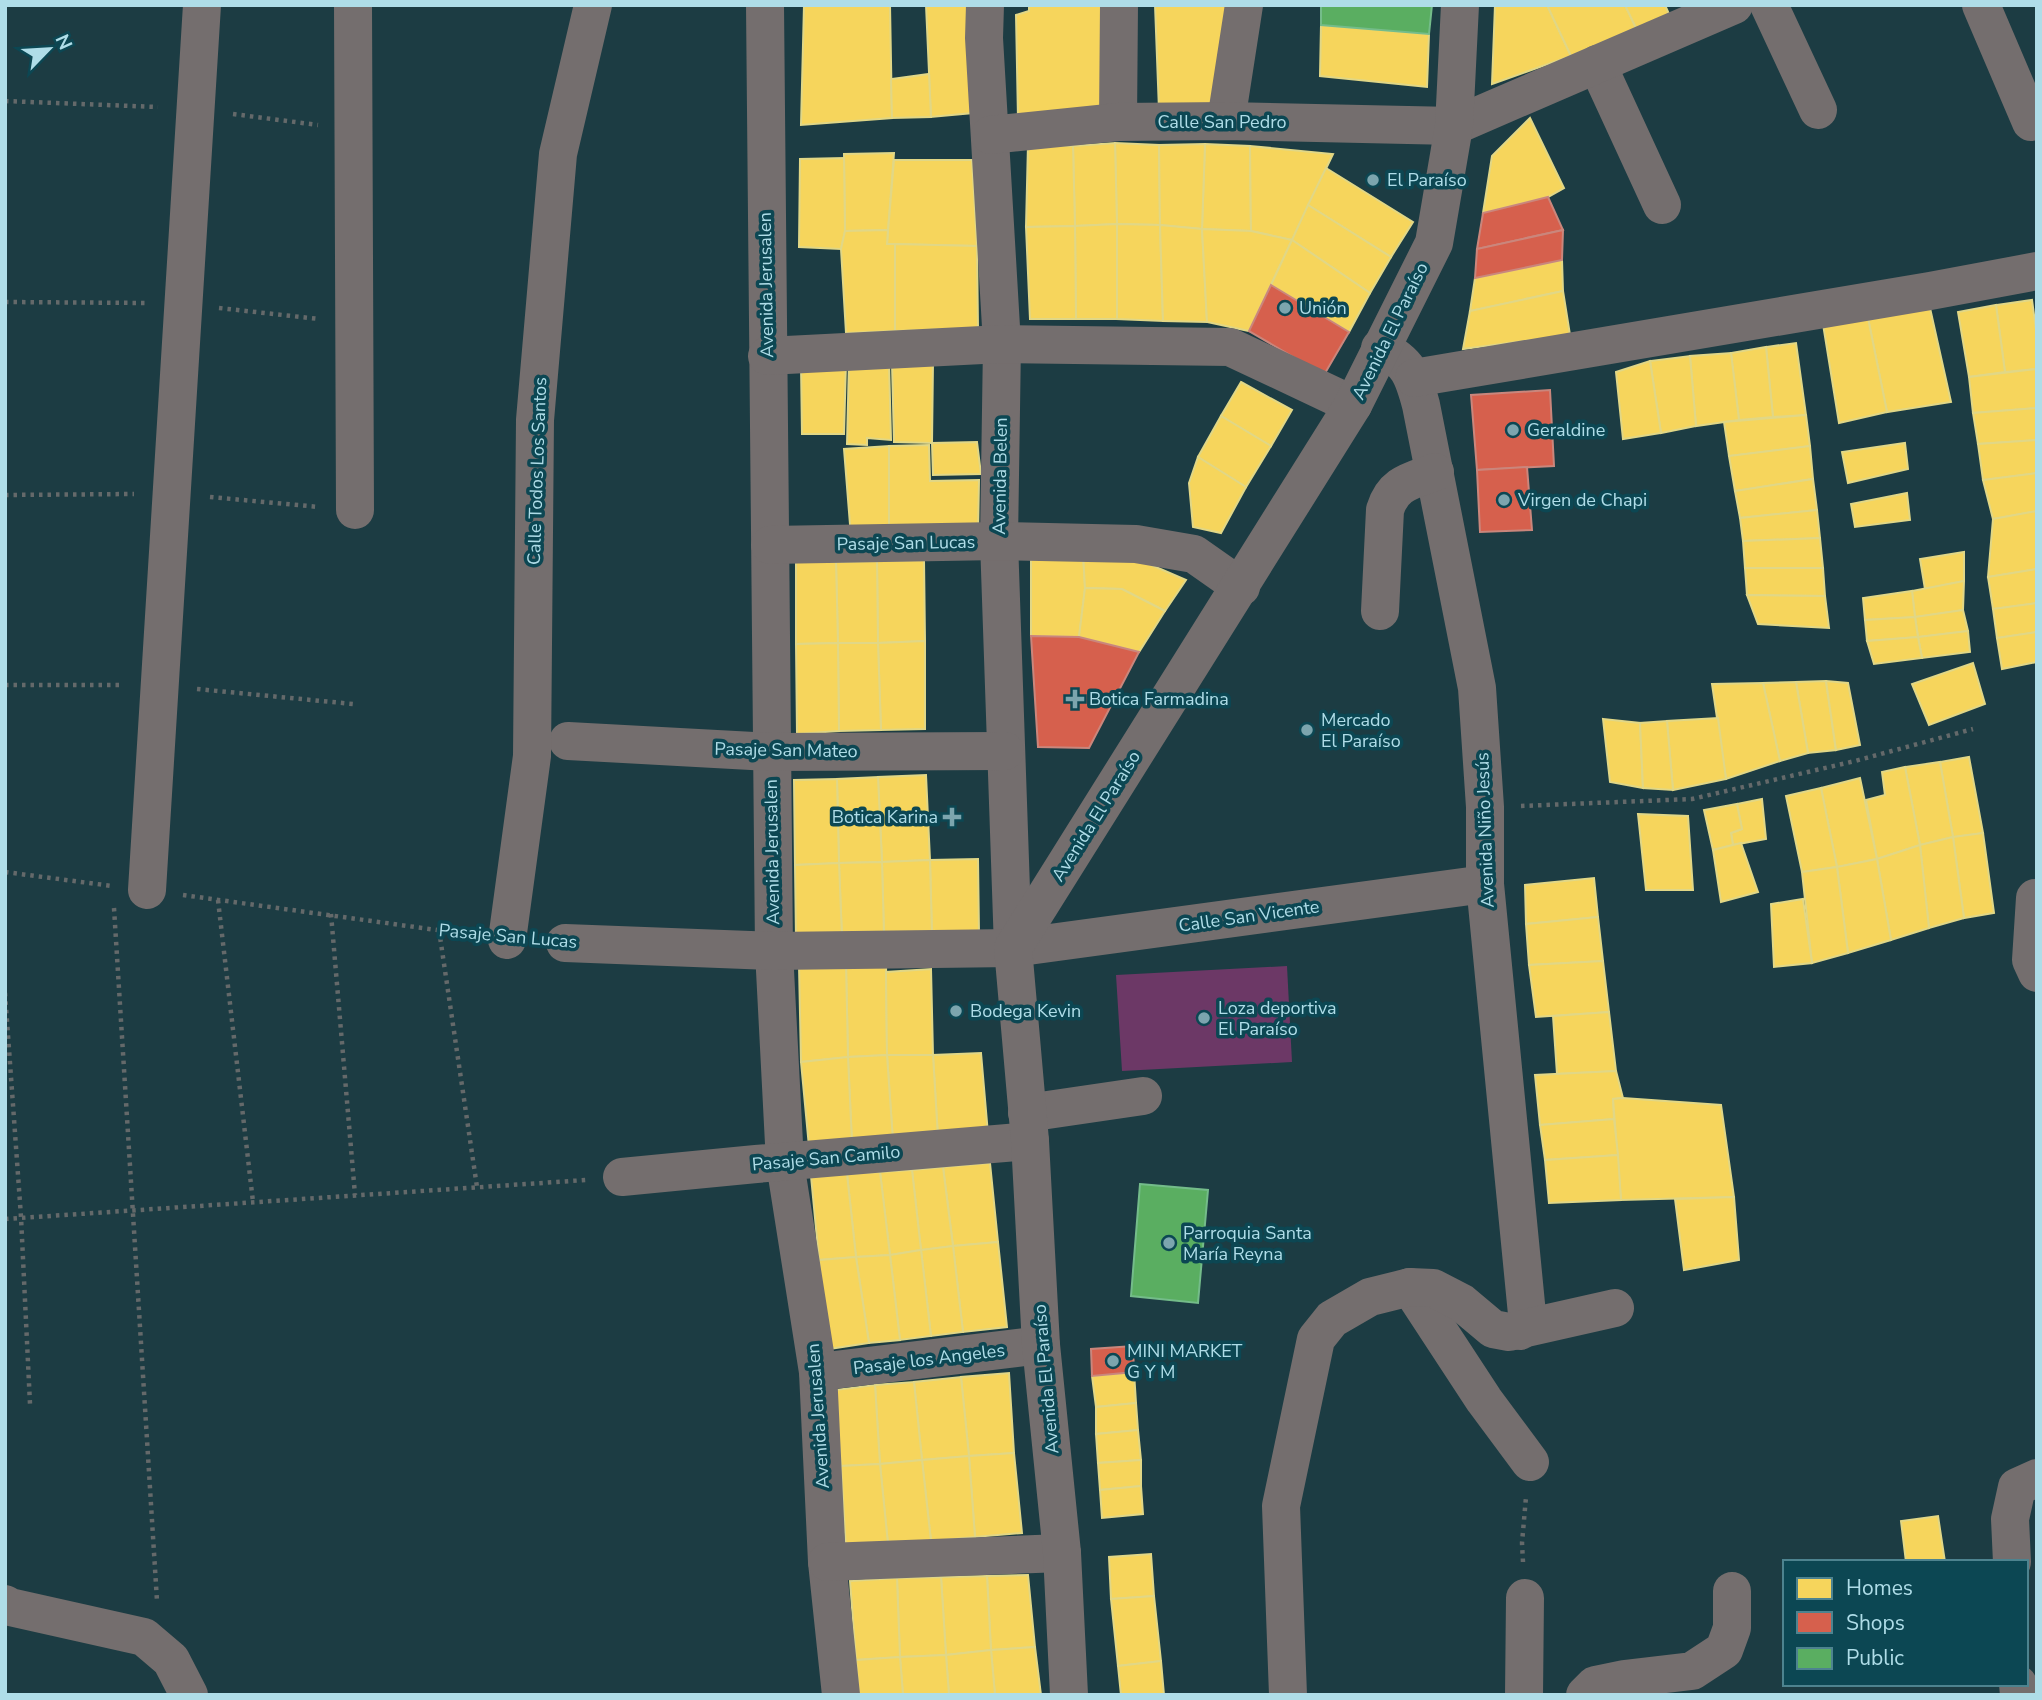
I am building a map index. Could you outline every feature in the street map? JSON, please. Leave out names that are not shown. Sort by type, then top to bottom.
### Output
[{"type":"street","points":[[130,888],[202,5]]},
{"type":"street","points":[[353,5],[355,510]]},
{"type":"street","name":"Calle Todos Los Santos","points":[[507,940],[533,756],[535,420],[556,167],[593,5]]},
{"type":"street","name":"Avenida Jerusalen","points":[[765,5],[774,951],[785,1163],[818,1372],[827,1563],[841,1695]]},
{"type":"street","name":"Avenida Belen","points":[[985,5],[984,38],[1002,344],[999,541],[1013,948]]},
{"type":"street","points":[[1118,122],[1119,5]]},
{"type":"street","points":[[1226,121],[1244,5]]},
{"type":"street","name":"Avenida El Paraíso","points":[[1069,1695],[1062,1553],[1041,1345],[1028,1127],[1013,948],[1353,405],[1434,243],[1454,126],[1460,5]]},
{"type":"street","points":[[1454,126],[1734,5]]},
{"type":"street","points":[[1769,5],[1818,110]]},
{"type":"street","points":[[1981,5],[2031,122]]},
{"type":"street","points":[[1597,64],[1662,205]]},
{"type":"street","name":"Calle San Pedro","points":[[990,135],[1118,122],[1226,121],[1454,126]]},
{"type":"street","points":[[1380,348],[1396,356],[1414,378],[2037,271]]},
{"type":"street","points":[[767,356],[1002,344],[1230,347],[1353,405]]},
{"type":"street","name":"Avenida Niño Jesús","points":[[1414,378],[1478,688],[1485,807],[1485,884],[1527,1314],[1520,1331]]},
{"type":"street","points":[[1380,611],[1385,510],[1388,500],[1399,486],[1434,471]]},
{"type":"street","name":"Pasaje San Lucas","points":[[770,545],[999,541],[1136,544],[1194,554],[1241,587]]},
{"type":"street","name":"Pasaje San Mateo","points":[[568,741],[771,752],[1005,751]]},
{"type":"street","name":"Calle San Vicente","points":[[1013,948],[1485,884]]},
{"type":"street","points":[[2035,898],[2031,960],[2037,973]]},
{"type":"street","name":"Pasaje San Lucas","points":[[565,943],[774,951],[1013,948]]},
{"type":"street","name":"Pasaje San Camilo","points":[[622,1177],[785,1163],[1028,1127],[1143,1096]]},
{"type":"street","points":[[1410,1287],[1484,1400],[1530,1462]]},
{"type":"street","points":[[1288,1695],[1281,1506],[1315,1339],[1332,1319],[1370,1297],[1410,1287],[1433,1288],[1462,1303],[1493,1329],[1509,1332],[1615,1308]]},
{"type":"street","name":"Pasaje los Angeles","points":[[818,1372],[1041,1345]]},
{"type":"street","points":[[2012,1560],[2010,1519],[2027,1483]]},
{"type":"street","points":[[827,1563],[1062,1553]]},
{"type":"street","points":[[1585,1695],[1595,1685],[1692,1671],[1724,1650],[1732,1628],[1732,1591]]},
{"type":"street","points":[[1524,1695],[1525,1598]]},
{"type":"street","points":[[5,1604],[144,1637],[171,1660],[189,1695]]},
{"type":"path","points":[[1485,807],[1692,799],[1855,761],[1973,729]]},
{"type":"path","name":"Pasaje San Lucas","points":[[5,872],[331,914],[507,940]]},
{"type":"path","points":[[130,888],[132,1210],[160,1650]]},
{"type":"path","points":[[218,900],[253,1202]]},
{"type":"path","points":[[331,914],[355,1195]]},
{"type":"path","points":[[439,930],[477,1187]]},
{"type":"path","points":[[5,993],[21,1217],[30,1404]]},
{"type":"path","points":[[5,1219],[622,1177]]},
{"type":"path","points":[[1525,1598],[1522,1543],[1530,1462]]},
{"type":"shaded area","name":"Loza deportiva El Paraíso","points":[[1287,966],[1292,1062],[1122,1071],[1116,975]]},
{"type":"building: Homes","points":[[804,5],[890,5],[892,118],[801,125]]},
{"type":"building: Homes","points":[[926,5],[975,5],[973,113],[931,117]]},
{"type":"building: Homes","points":[[1029,5],[1116,5],[1115,113],[1018,119],[1016,15],[1029,11]]},
{"type":"building: Homes","points":[[1155,5],[1241,5],[1219,113],[1159,110]]},
{"type":"building: Homes","points":[[1495,5],[1547,5],[1571,56],[1492,84]]},
{"type":"building: Homes","points":[[1547,5],[1625,5],[1636,28],[1571,56]]},
{"type":"building: Homes","points":[[1625,5],[1665,5],[1669,14],[1636,28]]},
{"type":"building: Homes","points":[[1321,25],[1429,34],[1427,87],[1320,76]]},
{"type":"building: Homes","points":[[929,74],[931,117],[892,118],[891,79]]},
{"type":"building: Homes","points":[[1530,118],[1564,188],[1548,197],[1483,213],[1492,156]]},
{"type":"building: Homes","points":[[1115,143],[1159,145],[1160,225],[1117,224]]},
{"type":"building: Homes","points":[[1115,143],[1117,224],[1075,226],[1073,146]]},
{"type":"building: Homes","points":[[1028,144],[1073,146],[1075,226],[1026,227]]},
{"type":"building: Homes","points":[[1205,144],[1250,146],[1251,231],[1202,229]]},
{"type":"building: Homes","points":[[1205,144],[1202,229],[1160,225],[1159,145]]},
{"type":"building: Homes","points":[[1250,146],[1333,154],[1292,240],[1251,231]]},
{"type":"building: Homes","points":[[894,153],[888,230],[845,231],[844,154]]},
{"type":"building: Homes","points":[[844,158],[845,231],[841,249],[799,247],[800,159]]},
{"type":"building: Homes","points":[[894,160],[972,160],[977,246],[887,244]]},
{"type":"building: Homes","points":[[1326,168],[1413,222],[1391,257],[1308,205]]},
{"type":"building: Homes","points":[[1308,205],[1391,257],[1370,293],[1292,240]]},
{"type":"building: Homes","points":[[1117,224],[1160,225],[1163,321],[1117,319]]},
{"type":"building: Homes","points":[[1117,224],[1117,319],[1076,319],[1075,226]]},
{"type":"building: Homes","points":[[1160,225],[1202,229],[1207,322],[1163,321]]},
{"type":"building: Homes","points":[[1075,226],[1076,319],[1030,319],[1026,227]]},
{"type":"building: Homes","points":[[1202,229],[1251,231],[1292,240],[1249,331],[1207,322]]},
{"type":"building: Homes","points":[[888,230],[887,244],[895,244],[895,331],[846,333],[841,249],[845,231]]},
{"type":"building: Homes","points":[[1292,240],[1370,293],[1349,332],[1271,285]]},
{"type":"building: Homes","points":[[895,244],[977,246],[978,328],[895,331]]},
{"type":"building: Homes","points":[[1562,260],[1563,291],[1470,311],[1475,278]]},
{"type":"building: Homes","points":[[1563,291],[1570,335],[1463,349],[1470,311]]},
{"type":"building: Homes","points":[[2032,300],[2037,337],[2037,369],[2005,372],[1996,305]]},
{"type":"building: Homes","points":[[1996,305],[2005,372],[1969,377],[1958,312]]},
{"type":"building: Homes","points":[[1930,308],[1951,402],[1887,412],[1868,318]]},
{"type":"building: Homes","points":[[1868,318],[1887,412],[1839,423],[1823,324]]},
{"type":"building: Homes","points":[[1796,343],[1806,415],[1773,417],[1766,347]]},
{"type":"building: Homes","points":[[1766,347],[1773,417],[1739,420],[1731,353]]},
{"type":"building: Homes","points":[[1731,353],[1739,420],[1696,426],[1690,356]]},
{"type":"building: Homes","points":[[1690,356],[1696,426],[1661,433],[1650,361]]},
{"type":"building: Homes","points":[[849,361],[889,362],[891,440],[867,438],[867,445],[847,444]]},
{"type":"building: Homes","points":[[1650,361],[1661,433],[1623,439],[1616,372]]},
{"type":"building: Homes","points":[[933,362],[932,443],[894,442],[892,364]]},
{"type":"building: Homes","points":[[846,363],[844,434],[802,434],[801,365]]},
{"type":"building: Homes","points":[[2037,369],[2037,408],[1973,413],[1969,377]]},
{"type":"building: Homes","points":[[1241,382],[1292,410],[1271,446],[1221,416]]},
{"type":"building: Homes","points":[[2037,408],[2037,440],[1978,444],[1973,413]]},
{"type":"building: Homes","points":[[1806,415],[1810,446],[1729,456],[1724,422]]},
{"type":"building: Homes","points":[[1221,416],[1271,446],[1246,487],[1198,457]]},
{"type":"building: Homes","points":[[2037,440],[2037,473],[1983,480],[1978,444]]},
{"type":"building: Homes","points":[[977,442],[981,474],[933,475],[932,443]]},
{"type":"building: Homes","points":[[1905,443],[1908,469],[1848,483],[1842,452]]},
{"type":"building: Homes","points":[[929,445],[930,481],[979,480],[978,535],[889,534],[889,446]]},
{"type":"building: Homes","points":[[889,446],[889,534],[851,537],[844,449]]},
{"type":"building: Homes","points":[[1810,446],[1813,479],[1735,491],[1729,456]]},
{"type":"building: Homes","points":[[1198,457],[1246,487],[1221,533],[1193,527],[1189,483]]},
{"type":"building: Homes","points":[[2037,473],[2037,511],[1993,519],[1983,480]]},
{"type":"building: Homes","points":[[1813,479],[1817,510],[1740,518],[1735,491]]},
{"type":"building: Homes","points":[[1907,493],[1910,520],[1855,527],[1851,504]]},
{"type":"building: Homes","points":[[1817,510],[1820,538],[1743,541],[1740,518]]},
{"type":"building: Homes","points":[[2037,511],[2037,569],[1988,577],[1993,519]]},
{"type":"building: Homes","points":[[1820,538],[1823,568],[1745,568],[1743,541]]},
{"type":"building: Homes","points":[[1031,552],[1083,553],[1085,588],[1079,637],[1031,636]]},
{"type":"building: Homes","points":[[1964,552],[1964,581],[1925,589],[1920,559]]},
{"type":"building: Homes","points":[[1083,553],[1126,554],[1186,580],[1165,611],[1122,589],[1085,588]]},
{"type":"building: Homes","points":[[924,560],[925,641],[878,643],[877,561]]},
{"type":"building: Homes","points":[[877,561],[878,643],[838,643],[836,562]]},
{"type":"building: Homes","points":[[796,562],[836,562],[838,643],[796,644]]},
{"type":"building: Homes","points":[[1745,568],[1823,568],[1825,596],[1747,595]]},
{"type":"building: Homes","points":[[2037,569],[2037,603],[1993,609],[1988,577]]},
{"type":"building: Homes","points":[[1964,581],[1963,610],[1915,617],[1912,591]]},
{"type":"building: Homes","points":[[1085,588],[1122,589],[1165,611],[1139,652],[1079,637]]},
{"type":"building: Homes","points":[[1912,591],[1915,617],[1865,620],[1863,598]]},
{"type":"building: Homes","points":[[1747,595],[1825,596],[1829,628],[1758,624]]},
{"type":"building: Homes","points":[[2037,603],[2037,632],[1997,638],[1993,609]]},
{"type":"building: Homes","points":[[1963,610],[1968,631],[1918,637],[1915,617]]},
{"type":"building: Homes","points":[[1915,617],[1918,637],[1867,641],[1865,620]]},
{"type":"building: Homes","points":[[1968,631],[1970,652],[1922,658],[1918,637]]},
{"type":"building: Homes","points":[[2037,632],[2037,662],[2002,669],[1997,638]]},
{"type":"building: Homes","points":[[1918,637],[1922,658],[1874,664],[1867,641]]},
{"type":"building: Homes","points":[[925,641],[925,729],[881,730],[878,643]]},
{"type":"building: Homes","points":[[838,643],[878,643],[881,730],[839,731]]},
{"type":"building: Homes","points":[[838,643],[839,731],[797,734],[796,644]]},
{"type":"building: Homes","points":[[1973,663],[1985,704],[1929,725],[1912,684]]},
{"type":"building: Homes","points":[[1826,681],[1836,750],[1808,753],[1796,682]]},
{"type":"building: Homes","points":[[1826,681],[1848,683],[1860,745],[1836,750]]},
{"type":"building: Homes","points":[[1796,682],[1808,753],[1780,761],[1763,683]]},
{"type":"building: Homes","points":[[1763,683],[1780,761],[1726,779],[1712,684]]},
{"type":"building: Homes","points":[[1718,718],[1726,779],[1673,790],[1667,721]]},
{"type":"building: Homes","points":[[1603,719],[1640,723],[1643,788],[1610,782]]},
{"type":"building: Homes","points":[[1667,721],[1673,790],[1643,788],[1640,723]]},
{"type":"building: Homes","points":[[1969,757],[1983,833],[1953,837],[1940,762]]},
{"type":"building: Homes","points":[[1940,762],[1953,837],[1920,845],[1905,767]]},
{"type":"building: Homes","points":[[1905,767],[1920,845],[1877,859],[1866,800],[1885,795],[1882,772]]},
{"type":"building: Homes","points":[[926,775],[930,860],[882,862],[878,777]]},
{"type":"building: Homes","points":[[878,777],[882,862],[839,863],[837,779]]},
{"type":"building: Homes","points":[[1860,778],[1877,859],[1837,867],[1821,788]]},
{"type":"building: Homes","points":[[837,779],[839,863],[795,865],[794,780]]},
{"type":"building: Homes","points":[[1821,788],[1837,867],[1802,872],[1786,796]]},
{"type":"building: Homes","points":[[1762,799],[1766,839],[1733,845],[1731,833],[1742,829],[1737,804]]},
{"type":"building: Homes","points":[[1737,804],[1742,829],[1731,833],[1733,845],[1713,850],[1704,810]]},
{"type":"building: Homes","points":[[1638,814],[1688,816],[1693,890],[1646,890]]},
{"type":"building: Homes","points":[[1983,833],[1994,913],[1964,918],[1953,837]]},
{"type":"building: Homes","points":[[1953,837],[1964,918],[1929,928],[1920,845]]},
{"type":"building: Homes","points":[[1741,843],[1758,892],[1721,902],[1713,850]]},
{"type":"building: Homes","points":[[1920,845],[1929,928],[1891,940],[1877,859]]},
{"type":"building: Homes","points":[[978,859],[979,934],[932,936],[930,860]]},
{"type":"building: Homes","points":[[1877,859],[1891,940],[1848,953],[1837,867]]},
{"type":"building: Homes","points":[[930,860],[932,936],[884,935],[882,862]]},
{"type":"building: Homes","points":[[882,862],[884,935],[842,938],[839,863]]},
{"type":"building: Homes","points":[[839,863],[842,938],[796,939],[795,865]]},
{"type":"building: Homes","points":[[1837,867],[1848,953],[1812,963],[1802,872]]},
{"type":"building: Homes","points":[[1594,878],[1598,917],[1526,924],[1525,885]]},
{"type":"building: Homes","points":[[1803,899],[1812,963],[1774,967],[1771,904]]},
{"type":"building: Homes","points":[[1598,917],[1603,961],[1529,965],[1526,924]]},
{"type":"building: Homes","points":[[1603,961],[1609,1012],[1536,1017],[1529,965]]},
{"type":"building: Homes","points":[[886,962],[887,1055],[848,1057],[846,964]]},
{"type":"building: Homes","points":[[846,964],[848,1057],[801,1062],[799,965]]},
{"type":"building: Homes","points":[[931,969],[933,1055],[887,1055],[886,972]]},
{"type":"building: Homes","points":[[1609,1012],[1616,1071],[1557,1074],[1553,1016]]},
{"type":"building: Homes","points":[[981,1053],[988,1134],[938,1138],[933,1055]]},
{"type":"building: Homes","points":[[887,1055],[933,1055],[938,1138],[893,1141]]},
{"type":"building: Homes","points":[[887,1055],[893,1141],[852,1143],[848,1057]]},
{"type":"building: Homes","points":[[848,1057],[852,1143],[809,1147],[801,1062]]},
{"type":"building: Homes","points":[[1616,1071],[1623,1098],[1613,1099],[1614,1119],[1540,1125],[1535,1075]]},
{"type":"building: Homes","points":[[1613,1099],[1721,1105],[1734,1197],[1621,1200]]},
{"type":"building: Homes","points":[[1614,1119],[1618,1155],[1545,1160],[1540,1125]]},
{"type":"building: Homes","points":[[1618,1155],[1621,1200],[1549,1203],[1545,1160]]},
{"type":"building: Homes","points":[[990,1163],[998,1242],[953,1246],[943,1167]]},
{"type":"building: Homes","points":[[943,1167],[953,1246],[921,1250],[912,1170]]},
{"type":"building: Homes","points":[[912,1170],[921,1250],[890,1255],[880,1172]]},
{"type":"building: Homes","points":[[880,1172],[890,1255],[856,1257],[847,1174]]},
{"type":"building: Homes","points":[[847,1174],[856,1257],[819,1260],[811,1176]]},
{"type":"building: Homes","points":[[1734,1197],[1739,1260],[1684,1270],[1675,1199]]},
{"type":"building: Homes","points":[[998,1242],[1007,1327],[963,1332],[953,1246]]},
{"type":"building: Homes","points":[[953,1246],[963,1332],[931,1336],[921,1250]]},
{"type":"building: Homes","points":[[921,1250],[931,1336],[900,1340],[890,1255]]},
{"type":"building: Homes","points":[[890,1255],[900,1340],[869,1343],[856,1257]]},
{"type":"building: Homes","points":[[856,1257],[869,1343],[829,1349],[819,1260]]},
{"type":"building: Homes","points":[[1134,1372],[1136,1403],[1096,1407],[1092,1376]]},
{"type":"building: Homes","points":[[1009,1373],[1014,1453],[969,1456],[961,1377]]},
{"type":"building: Homes","points":[[961,1377],[969,1456],[922,1460],[914,1382]]},
{"type":"building: Homes","points":[[914,1382],[922,1460],[880,1464],[875,1385]]},
{"type":"building: Homes","points":[[875,1385],[880,1464],[841,1466],[835,1390]]},
{"type":"building: Homes","points":[[1136,1403],[1138,1430],[1096,1434],[1096,1407]]},
{"type":"building: Homes","points":[[1138,1430],[1141,1460],[1098,1463],[1096,1434]]},
{"type":"building: Homes","points":[[1014,1453],[1022,1533],[975,1537],[969,1456]]},
{"type":"building: Homes","points":[[969,1456],[975,1537],[931,1541],[922,1460]]},
{"type":"building: Homes","points":[[922,1460],[931,1541],[888,1544],[880,1464]]},
{"type":"building: Homes","points":[[1141,1460],[1141,1486],[1100,1490],[1098,1463]]},
{"type":"building: Homes","points":[[880,1464],[888,1544],[846,1549],[841,1466]]},
{"type":"building: Homes","points":[[1141,1486],[1143,1514],[1102,1518],[1100,1490]]},
{"type":"building: Homes","points":[[1938,1516],[1945,1560],[1906,1560],[1901,1521]]},
{"type":"building: Homes","points":[[1151,1554],[1154,1596],[1111,1599],[1109,1557]]},
{"type":"building: Homes","points":[[1028,1575],[1035,1647],[991,1650],[987,1576]]},
{"type":"building: Homes","points":[[987,1576],[991,1650],[946,1655],[941,1577]]},
{"type":"building: Homes","points":[[941,1577],[946,1655],[900,1657],[897,1578]]},
{"type":"building: Homes","points":[[897,1578],[900,1657],[856,1660],[850,1581]]},
{"type":"building: Homes","points":[[1154,1596],[1161,1661],[1118,1666],[1111,1599]]},
{"type":"building: Homes","points":[[1035,1647],[1041,1695],[995,1695],[991,1650]]},
{"type":"building: Homes","points":[[991,1650],[995,1695],[949,1695],[946,1655]]},
{"type":"building: Homes","points":[[946,1655],[949,1695],[903,1695],[900,1657]]},
{"type":"building: Homes","points":[[900,1657],[903,1695],[859,1695],[856,1660]]},
{"type":"building: Homes","points":[[1161,1661],[1164,1695],[1121,1695],[1118,1666]]},
{"type":"building: Shops","points":[[1548,197],[1563,230],[1477,249],[1483,213]]},
{"type":"building: Shops","points":[[1563,230],[1562,260],[1475,278],[1477,249]]},
{"type":"building: Shops","name":"Unión","points":[[1271,285],[1349,332],[1324,375],[1249,331]]},
{"type":"building: Shops","name":"Geraldine","points":[[1550,390],[1554,466],[1477,470],[1471,395]]},
{"type":"building: Shops","name":"Virgen de Chapi","points":[[1527,467],[1532,530],[1480,532],[1477,470]]},
{"type":"building: Shops","name":"Botica Farmadina","points":[[1031,636],[1079,637],[1139,652],[1089,748],[1038,747]]},
{"type":"building: Shops","name":"MINI MARKET G Y M","points":[[1133,1346],[1134,1372],[1092,1376],[1091,1349]]},
{"type":"building: Public","points":[[1321,5],[1432,5],[1429,34],[1321,25]]},
{"type":"building: Public","name":"Parroquia Santa María Reyna","points":[[1140,1184],[1208,1190],[1198,1303],[1131,1296]]},
{"type":"place","name":"El Paraíso","points":[[1373,180]]},
{"type":"place","name":"Unión","points":[[1285,308]]},
{"type":"place","name":"Geraldine","points":[[1513,430]]},
{"type":"place","name":"Virgen de Chapi","points":[[1504,500]]},
{"type":"place","name":"Botica Farmadina","points":[[1075,699]]},
{"type":"place","name":"Mercado El Paraíso","points":[[1307,730]]},
{"type":"place","name":"Botica Karina","points":[[952,817]]},
{"type":"place","name":"Bodega Kevin","points":[[956,1011]]},
{"type":"place","name":"Loza deportiva El Paraíso","points":[[1204,1018]]},
{"type":"place","name":"Parroquia Santa María Reyna","points":[[1169,1243]]},
{"type":"place","name":"MINI MARKET G Y M","points":[[1113,1361]]}]
